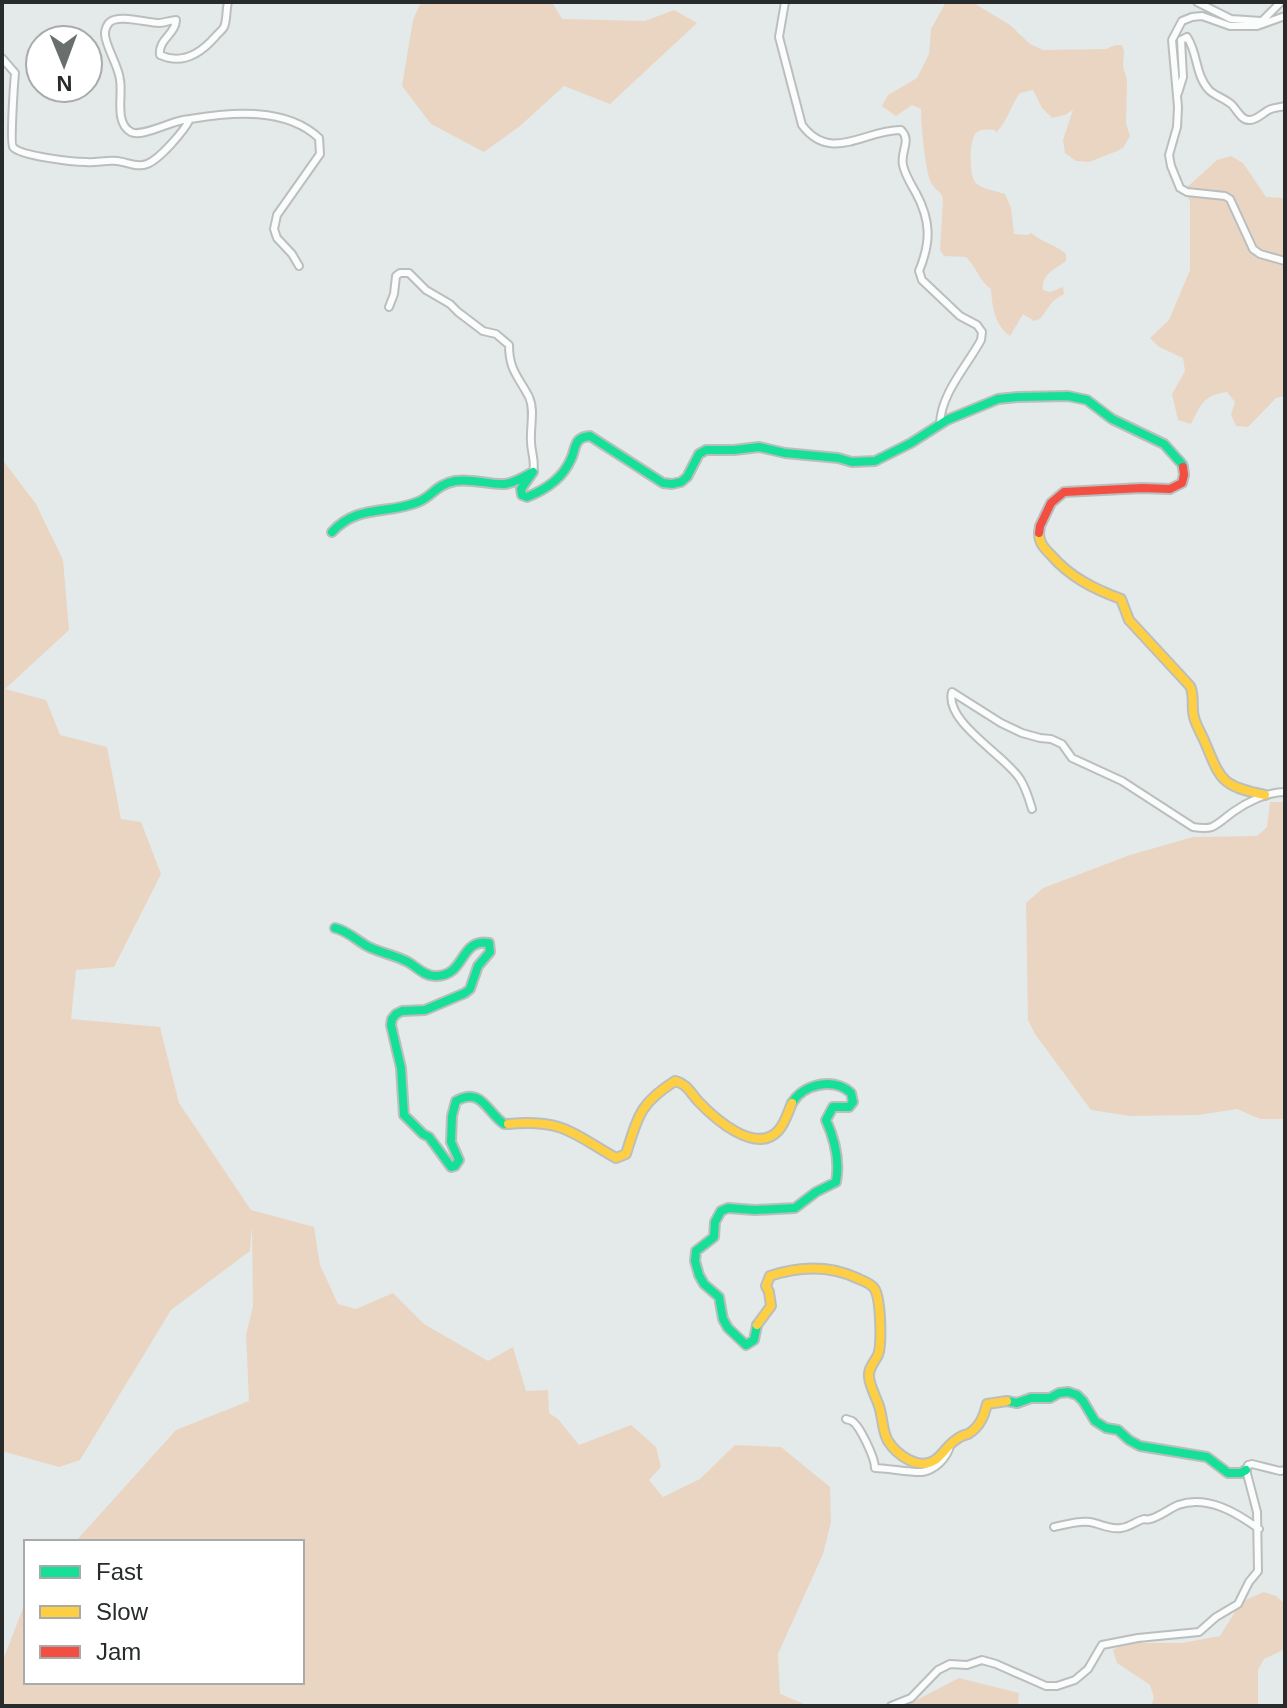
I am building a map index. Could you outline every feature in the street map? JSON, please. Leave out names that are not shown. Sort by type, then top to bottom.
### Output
[{"type":"street","points":[[228,2],[223,28],[206,48],[185,58],[160,55],[161,42],[175,27],[176,20],[160,23],[118,19],[110,22],[104,35],[120,79],[121,119],[129,131],[138,133],[170,122],[223,114],[286,119],[311,130],[319,138],[320,154],[277,215],[274,229],[277,238],[299,266]]},
{"type":"street","points":[[785,2],[779,37],[802,125],[809,135],[831,143],[846,143],[885,130],[901,130],[906,134],[902,159],[904,170],[929,226],[925,257],[919,271],[922,280],[982,332],[981,340],[950,390],[940,413],[940,424]]},
{"type":"street","points":[[1197,2],[1231,19],[1259,23]]},
{"type":"street","points":[[1259,23],[1281,2]]},
{"type":"street","points":[[1285,16],[1230,26],[1202,16],[1182,21],[1172,40],[1177,127],[1169,155],[1180,188],[1187,192],[1230,199],[1253,249],[1285,261]]},
{"type":"street","points":[[1177,96],[1183,77],[1181,40],[1187,37],[1206,86],[1230,103],[1243,119],[1254,119],[1273,108],[1285,106]]},
{"type":"street","points":[[2,58],[15,73],[10,138],[12,146],[20,152],[88,163],[117,161],[148,164],[186,127],[190,119]]},
{"type":"street","points":[[389,307],[396,276],[409,273],[426,290],[450,304],[483,331],[496,334],[509,345],[513,373],[532,407],[531,443],[535,458],[533,472],[521,489],[522,495],[527,497],[558,478],[570,463],[578,441],[583,437],[590,436],[649,475],[672,484],[687,477],[696,458],[706,450],[759,447],[852,462],[875,461],[940,424],[998,399],[1068,396],[1087,400],[1112,419],[1156,439],[1171,451],[1182,464],[1182,483],[1170,489],[1118,488],[1064,492],[1051,503],[1040,526],[1038,537],[1041,544],[1062,568],[1092,588],[1121,599],[1129,620],[1190,686],[1193,692],[1192,709],[1219,777],[1240,791],[1265,795]]},
{"type":"street","points":[[332,532],[349,516],[416,502],[438,487],[455,481],[507,484],[533,472]]},
{"type":"street","points":[[1032,809],[1020,779],[966,728],[953,706],[950,698],[952,692],[1022,733],[1062,744],[1072,758],[1122,781],[1193,827],[1214,826],[1235,810],[1271,792],[1285,792]]},
{"type":"street","points":[[335,928],[348,931],[366,945],[411,963],[425,975],[434,976],[452,972],[469,947],[482,941],[489,943],[490,952],[478,966],[470,989],[465,993],[429,1009],[402,1011],[392,1019],[401,1068],[402,1111],[429,1137],[451,1167],[459,1160],[451,1142],[454,1108],[456,1101],[467,1095],[484,1102],[504,1124],[551,1123],[616,1158],[626,1154],[634,1125],[646,1101],[675,1081],[685,1084],[693,1097],[723,1125],[758,1138],[775,1135],[803,1088],[819,1085],[848,1089],[853,1095],[853,1102],[849,1107],[833,1107],[826,1120],[838,1170],[836,1182],[795,1208],[728,1208],[721,1211],[715,1222],[714,1237],[696,1251],[694,1258],[705,1285],[717,1294],[722,1304],[727,1328],[746,1345],[754,1340],[758,1322],[771,1306],[766,1286],[770,1276],[813,1268],[833,1269],[855,1276],[874,1287],[878,1295],[879,1351],[870,1368],[869,1378],[888,1439],[896,1451],[914,1463],[934,1461],[957,1438],[981,1423],[987,1404],[1017,1403],[1068,1392],[1083,1401],[1095,1421],[1106,1428],[1118,1430],[1140,1446],[1207,1457],[1228,1473],[1241,1473],[1252,1464],[1285,1470]]},
{"type":"street","points":[[846,1419],[858,1427],[873,1453],[875,1468],[923,1472],[946,1457],[950,1446]]},
{"type":"street","points":[[891,1706],[911,1698],[938,1670],[950,1664],[967,1665],[982,1660],[1046,1686],[1057,1686],[1075,1680],[1088,1669],[1102,1645],[1199,1632],[1238,1604],[1258,1571],[1257,1512],[1246,1470]]},
{"type":"street","points":[[1054,1527],[1088,1521],[1121,1528],[1152,1519],[1181,1504],[1196,1502],[1217,1504],[1259,1529]]},
{"type":"shaded area","points":[[421,2],[552,2],[562,19],[645,21],[674,10],[697,23],[610,104],[564,86],[520,126],[484,152],[431,124],[402,86],[413,20]]},
{"type":"shaded area","points":[[946,2],[972,2],[1043,50],[1106,49],[1122,45],[1124,51],[1126,123],[1130,136],[1123,148],[1089,162],[1076,161],[1065,153],[1063,140],[1073,110],[1052,118],[1042,108],[1033,90],[1020,93],[996,133],[995,130],[983,130],[976,133],[972,142],[973,178],[981,186],[1005,194],[1011,208],[1014,234],[1031,233],[1066,254],[1066,261],[1050,273],[1043,285],[1043,290],[1050,292],[1063,287],[1064,294],[1053,301],[1040,319],[1034,321],[1023,314],[1010,336],[993,309],[991,289],[966,257],[944,256],[940,250],[943,199],[927,170],[921,109],[912,105],[896,116],[882,106],[888,95],[917,78],[929,54],[931,29]]},
{"type":"shaded area","points":[[1231,156],[1243,163],[1266,197],[1285,198],[1285,396],[1276,398],[1248,427],[1236,426],[1231,415],[1235,402],[1227,392],[1208,398],[1191,424],[1178,420],[1172,394],[1185,371],[1183,358],[1159,347],[1150,338],[1169,320],[1190,270],[1190,201],[1184,190],[1217,160]]},
{"type":"shaded area","points":[[2,459],[36,504],[63,560],[69,630],[5,689],[46,700],[60,735],[107,747],[121,819],[141,822],[161,874],[114,967],[76,970],[71,1019],[160,1027],[179,1103],[251,1210],[314,1227],[320,1265],[338,1304],[356,1309],[393,1293],[424,1324],[488,1361],[513,1347],[526,1391],[548,1390],[549,1413],[558,1419],[579,1445],[631,1425],[656,1447],[661,1467],[649,1480],[663,1497],[700,1479],[735,1445],[781,1447],[830,1487],[831,1522],[823,1554],[778,1654],[780,1694],[809,1706],[2,1706],[2,1663],[24,1605],[24,1684],[304,1684],[304,1540],[77,1540],[176,1430],[249,1401],[246,1335],[253,1306],[252,1225],[250,1251],[171,1310],[80,1460],[59,1467],[2,1451]]},
{"type":"shaded area","points":[[1270,802],[1285,802],[1285,1119],[1260,1119],[1237,1109],[1198,1115],[1130,1116],[1091,1110],[1028,1020],[1026,903],[1043,888],[1130,855],[1193,837],[1257,836],[1267,827]]},
{"type":"shaded area","points":[[1264,1592],[1276,1596],[1285,1604],[1285,1649],[1264,1659],[1258,1670],[1258,1706],[1151,1706],[1154,1698],[1150,1685],[1117,1663],[1113,1650],[1124,1643],[1182,1643],[1220,1636],[1241,1602]]},
{"type":"shaded area","points":[[959,1678],[1019,1693],[1018,1706],[905,1706]]},
{"type":"traffic: fast","points":[[332,532],[352,517],[418,502],[443,485],[455,481],[505,484],[533,472],[521,489],[522,495],[527,497],[558,478],[568,466],[577,443],[581,438],[590,436],[663,483],[672,484],[687,477],[699,454],[706,450],[759,447],[852,462],[875,461],[947,420],[998,399],[1018,397],[1068,396],[1087,400],[1112,419],[1164,444],[1183,467]]},
{"type":"traffic: fast","points":[[335,928],[431,976],[445,975],[458,965],[472,946],[489,943],[490,952],[478,966],[470,989],[425,1010],[402,1011],[392,1019],[391,1025],[401,1068],[404,1115],[429,1137],[451,1167],[459,1160],[451,1142],[456,1101],[465,1097],[478,1099],[498,1119],[508,1124]]},
{"type":"traffic: fast","points":[[757,1325],[754,1340],[746,1345],[728,1328],[719,1297],[699,1275],[696,1251],[714,1237],[715,1222],[721,1211],[728,1208],[795,1208],[836,1182],[836,1151],[826,1120],[833,1107],[849,1107],[853,1102],[851,1093],[836,1085],[819,1085],[803,1091],[792,1103]]},
{"type":"traffic: fast","points":[[1007,1401],[1017,1403],[1068,1392],[1083,1401],[1095,1421],[1106,1428],[1118,1430],[1140,1446],[1207,1457],[1228,1473],[1246,1470]]},
{"type":"traffic: slow","points":[[1039,533],[1044,548],[1066,570],[1121,599],[1129,620],[1190,686],[1195,720],[1224,779],[1239,788],[1265,795]]},
{"type":"traffic: slow","points":[[508,1124],[555,1126],[616,1158],[626,1154],[647,1104],[675,1081],[685,1086],[724,1124],[747,1137],[769,1137],[778,1131],[792,1103]]},
{"type":"traffic: slow","points":[[757,1325],[771,1306],[766,1286],[770,1276],[792,1270],[826,1269],[848,1274],[873,1287],[878,1301],[880,1342],[878,1355],[869,1371],[870,1381],[888,1441],[915,1463],[935,1460],[954,1441],[976,1428],[987,1404],[1007,1401]]},
{"type":"traffic: jam","points":[[1039,533],[1051,503],[1064,492],[1170,489],[1182,483],[1183,467]]}]
